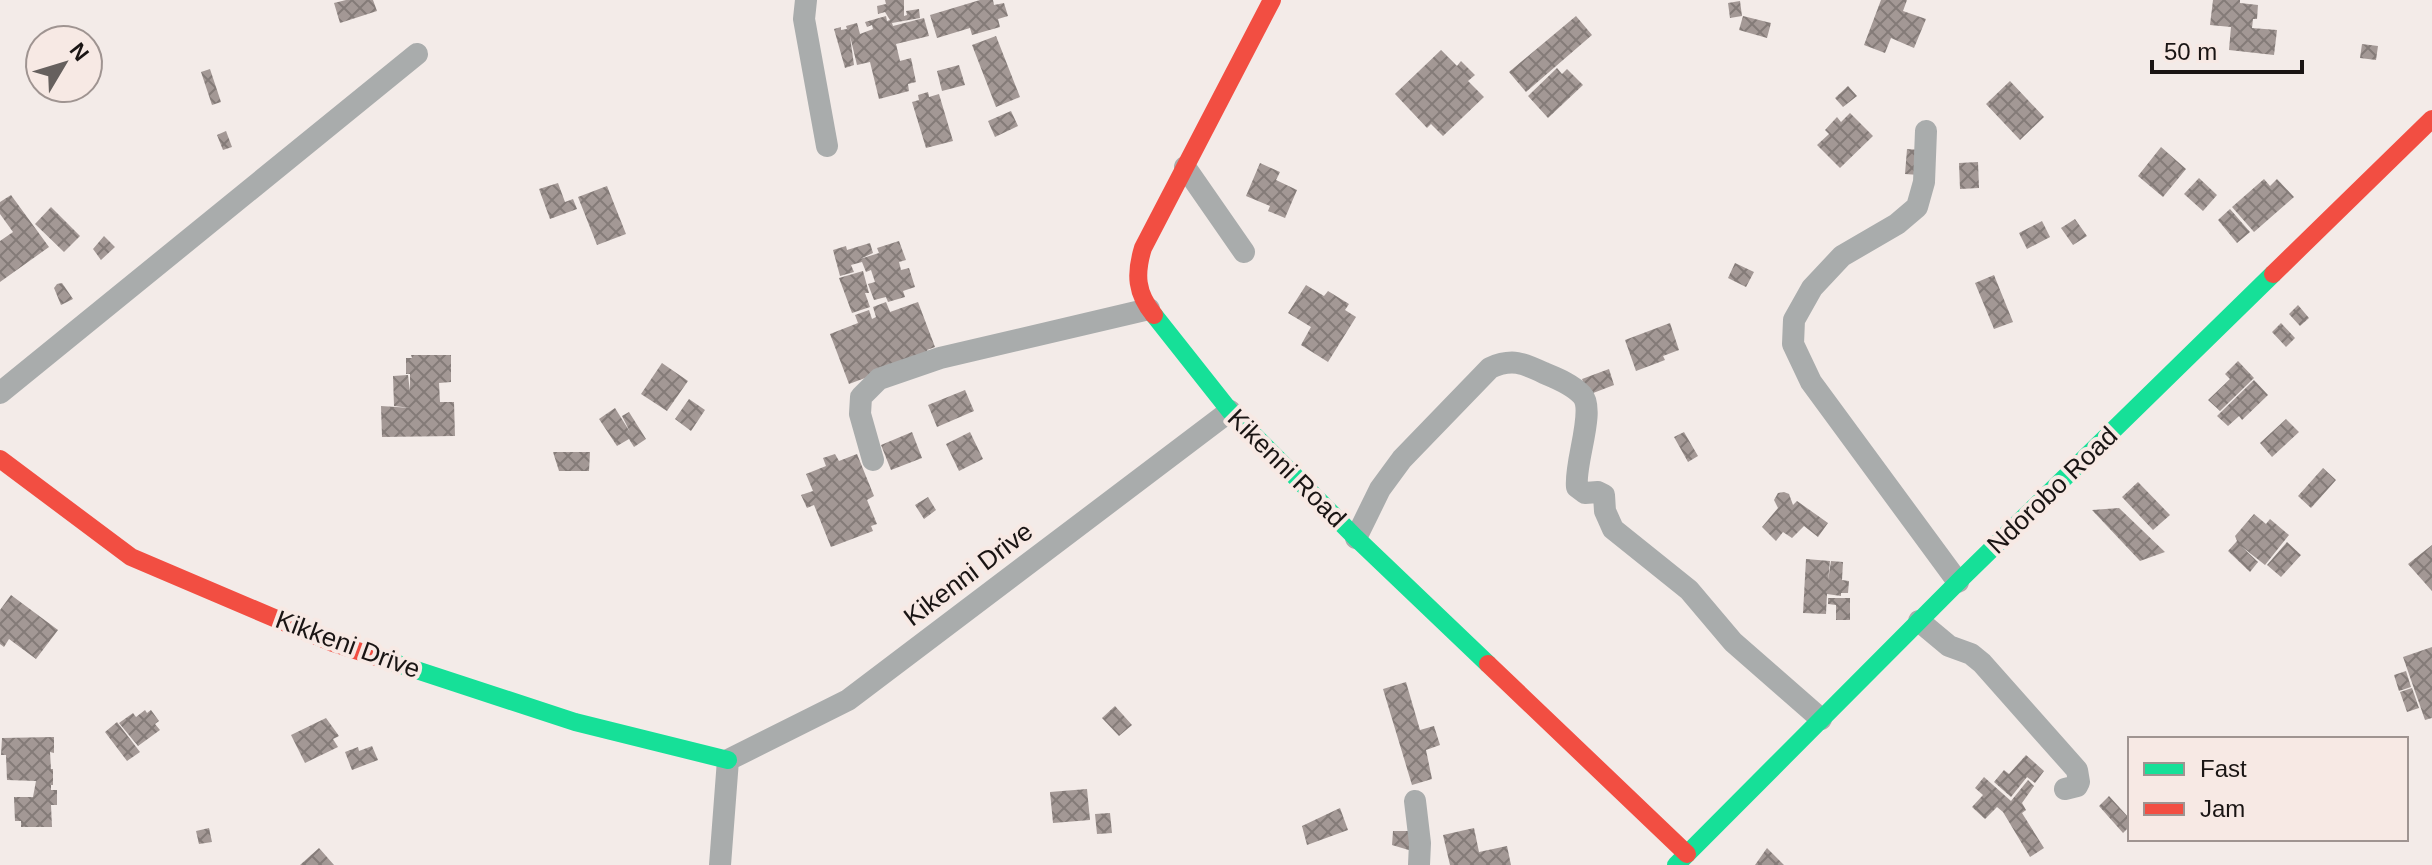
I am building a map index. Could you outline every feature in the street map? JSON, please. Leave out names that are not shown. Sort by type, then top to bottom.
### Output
[{"type":"street","points":[[806,0],[804,19],[827,146]]},
{"type":"street","name":"Kikenni Road","points":[[1272,0],[1143,248],[1137,268],[1137,285],[1149,309],[1230,411],[1682,860]]},
{"type":"street","points":[[0,393],[417,54]]},
{"type":"street","name":"Ndorobo Road","points":[[1682,860],[1958,582],[2432,119]]},
{"type":"street","points":[[1926,131],[1924,182],[1917,207],[1897,224],[1842,256],[1812,288],[1794,320],[1793,344],[1811,382],[1958,582]]},
{"type":"street","points":[[1185,167],[1244,252]]},
{"type":"street","points":[[873,460],[860,414],[861,397],[879,379],[940,358],[1149,309]]},
{"type":"street","points":[[1356,538],[1380,489],[1402,459],[1490,368],[1506,362],[1521,362],[1559,379],[1584,397],[1587,404],[1584,436],[1575,472],[1577,487],[1585,493],[1604,495],[1605,511],[1613,529],[1689,590],[1733,642],[1821,719]]},
{"type":"street","name":"Kikenni Drive","points":[[728,760],[848,700],[1230,411]]},
{"type":"street","name":"Kikkeni Drive","points":[[0,459],[131,557],[333,643],[575,722],[728,760]]},
{"type":"street","points":[[1919,621],[1949,646],[1971,654],[1982,663],[2077,770],[2077,786],[2065,789]]},
{"type":"street","points":[[720,865],[728,760]]},
{"type":"street","points":[[1415,801],[1419,865]]},
{"type":"building","points":[[373,0],[377,11],[340,23],[334,3]]},
{"type":"building","points":[[885,0],[904,0],[904,16],[907,15],[906,11],[919,9],[920,18],[892,23],[893,26],[924,18],[929,36],[896,44],[900,61],[911,58],[916,82],[908,84],[909,91],[879,99],[870,62],[857,65],[850,36],[854,65],[845,68],[834,29],[847,29],[846,26],[857,23],[860,34],[873,29],[872,25],[867,27],[865,22],[886,16],[887,21],[890,20],[885,12],[878,14],[877,6],[886,4]]},
{"type":"building","points":[[980,0],[993,0],[994,5],[1004,3],[1008,16],[998,19],[1000,27],[972,35],[970,28],[937,38],[930,15]]},
{"type":"building","points":[[1881,0],[1907,0],[1903,11],[1926,19],[1914,48],[1891,38],[1885,53],[1864,45]]},
{"type":"building","points":[[2213,0],[2240,0],[2240,3],[2258,5],[2257,19],[2253,19],[2252,28],[2277,30],[2274,55],[2229,50],[2231,27],[2210,25]]},
{"type":"building","points":[[1740,1],[1742,16],[1730,18],[1728,3]]},
{"type":"building","points":[[1576,16],[1592,35],[1526,92],[1509,72]]},
{"type":"building","points":[[1743,16],[1771,23],[1767,38],[1739,30]]},
{"type":"building","points":[[996,36],[1020,97],[996,107],[972,45]]},
{"type":"building","points":[[2362,44],[2378,46],[2376,60],[2360,58]]},
{"type":"building","points":[[1441,50],[1457,66],[1461,61],[1475,75],[1468,81],[1484,97],[1443,136],[1431,124],[1427,128],[1395,94]]},
{"type":"building","points":[[959,65],[965,85],[942,91],[937,71]]},
{"type":"building","points":[[1557,68],[1562,74],[1567,69],[1583,85],[1548,118],[1528,96]]},
{"type":"building","points":[[210,69],[221,102],[212,105],[201,72]]},
{"type":"building","points":[[2010,81],[2044,117],[2020,140],[1986,104]]},
{"type":"building","points":[[1848,86],[1857,96],[1843,107],[1835,98]]},
{"type":"building","points":[[928,92],[929,97],[939,94],[953,141],[926,148],[912,102],[919,100],[918,95]]},
{"type":"building","points":[[1011,111],[1018,126],[995,137],[988,121]]},
{"type":"building","points":[[1850,113],[1873,136],[1840,168],[1817,145],[1829,134],[1825,130],[1837,117],[1841,122]]},
{"type":"building","points":[[226,131],[232,147],[223,150],[217,135]]},
{"type":"building","points":[[2161,147],[2186,169],[2163,197],[2138,176]]},
{"type":"building","points":[[1907,149],[1920,150],[1919,175],[1905,174]]},
{"type":"building","points":[[1978,162],[1979,188],[1960,189],[1959,163]]},
{"type":"building","points":[[1260,163],[1280,172],[1276,180],[1297,190],[1285,218],[1268,211],[1270,206],[1246,196]]},
{"type":"building","points":[[2199,178],[2217,195],[2203,211],[2184,194]]},
{"type":"building","points":[[2264,179],[2270,186],[2277,179],[2294,197],[2254,232],[2232,207]]},
{"type":"building","points":[[558,183],[565,202],[573,199],[577,209],[550,219],[539,189]]},
{"type":"building","points":[[607,186],[626,234],[597,245],[578,197]]},
{"type":"building","points":[[11,195],[49,247],[0,282],[0,241],[13,232],[0,214],[0,202]]},
{"type":"building","points":[[51,207],[80,236],[64,252],[35,224]]},
{"type":"building","points":[[2230,209],[2250,232],[2237,243],[2218,220]]},
{"type":"building","points":[[2075,219],[2087,236],[2073,245],[2061,228]]},
{"type":"building","points":[[2042,221],[2050,237],[2027,249],[2019,233]]},
{"type":"building","points":[[104,236],[115,247],[101,260],[93,249]]},
{"type":"building","points":[[899,241],[906,260],[899,262],[901,270],[909,268],[915,287],[903,291],[905,297],[888,302],[886,297],[874,300],[868,284],[875,282],[871,270],[866,272],[862,262],[851,265],[854,272],[840,276],[833,250],[846,246],[847,250],[870,243],[873,253],[860,259],[879,253],[877,248]]},
{"type":"building","points":[[1735,263],[1754,272],[1746,287],[1728,278]]},
{"type":"building","points":[[863,271],[870,307],[852,313],[839,278]]},
{"type":"building","points":[[1994,275],[2013,322],[1994,329],[1975,283]]},
{"type":"building","points":[[62,283],[73,299],[61,305],[54,288]]},
{"type":"building","points":[[1306,285],[1324,296],[1328,291],[1349,304],[1345,310],[1356,317],[1328,362],[1301,345],[1311,327],[1288,313]]},
{"type":"building","points":[[886,302],[890,312],[918,302],[935,347],[927,350],[929,354],[849,384],[830,334],[858,323],[855,315],[869,310],[872,319],[876,317],[873,307]]},
{"type":"building","points":[[2298,305],[2309,318],[2300,326],[2289,314]]},
{"type":"building","points":[[1670,323],[1679,350],[1663,356],[1665,360],[1636,371],[1625,340]]},
{"type":"building","points":[[2281,323],[2295,338],[2286,347],[2272,332]]},
{"type":"building","points":[[411,355],[451,355],[451,382],[439,383],[440,402],[454,402],[455,436],[382,437],[381,406],[411,408],[394,406],[393,376],[408,375],[410,392],[410,374],[406,374],[406,358],[412,358]]},
{"type":"building","points":[[2238,361],[2254,378],[2220,411],[2208,400],[2230,379],[2225,374]]},
{"type":"building","points":[[662,363],[688,381],[667,411],[641,394]]},
{"type":"building","points":[[1609,369],[1614,385],[1588,395],[1582,379]]},
{"type":"building","points":[[2254,380],[2268,395],[2242,420],[2239,416],[2228,426],[2217,416]]},
{"type":"building","points":[[965,390],[974,411],[937,427],[928,405]]},
{"type":"building","points":[[689,399],[705,410],[691,431],[675,419]]},
{"type":"building","points":[[615,408],[630,432],[622,416],[629,412],[646,439],[634,447],[629,439],[617,446],[599,419]]},
{"type":"building","points":[[2286,419],[2299,432],[2272,457],[2260,443]]},
{"type":"building","points":[[912,432],[922,458],[891,470],[881,445]]},
{"type":"building","points":[[970,432],[983,459],[959,471],[946,444]]},
{"type":"building","points":[[1684,432],[1698,456],[1688,462],[1674,437]]},
{"type":"building","points":[[553,452],[590,452],[589,471],[559,471]]},
{"type":"building","points":[[835,454],[839,461],[857,454],[874,496],[867,500],[877,524],[871,526],[873,531],[831,547],[814,505],[807,508],[801,495],[813,491],[806,474],[826,466],[823,458]]},
{"type":"building","points":[[2323,468],[2336,480],[2311,508],[2298,496]]},
{"type":"building","points":[[2138,482],[2170,515],[2153,530],[2122,497]]},
{"type":"building","points":[[1778,493],[1789,494],[1793,505],[1797,501],[1828,523],[1818,537],[1804,526],[1792,538],[1783,532],[1776,541],[1762,527],[1778,508],[1774,500]]},
{"type":"building","points":[[928,497],[936,510],[924,519],[915,505]]},
{"type":"building","points":[[2119,508],[2165,552],[2140,561],[2092,510]]},
{"type":"building","points":[[2254,514],[2266,524],[2270,519],[2289,535],[2265,565],[2241,546],[2258,562],[2250,572],[2228,551],[2237,541],[2235,536]]},
{"type":"building","points":[[2287,542],[2301,555],[2281,577],[2267,565]]},
{"type":"building","points":[[2432,545],[2432,591],[2408,564]]},
{"type":"building","points":[[1806,559],[1830,561],[1828,581],[1831,561],[1843,562],[1842,580],[1849,581],[1848,593],[1841,593],[1841,596],[1827,594],[1826,614],[1803,613]]},
{"type":"building","points":[[11,595],[58,630],[36,659],[9,639],[4,647],[0,644],[0,610]]},
{"type":"building","points":[[1828,598],[1850,598],[1850,620],[1836,620],[1836,605],[1828,604]]},
{"type":"building","points":[[2432,647],[2432,718],[2425,720],[2403,657]]},
{"type":"building","points":[[2406,671],[2411,687],[2399,691],[2394,675]]},
{"type":"building","points":[[1406,682],[1420,730],[1434,726],[1440,745],[1426,750],[1432,779],[1412,785],[1383,689]]},
{"type":"building","points":[[2412,688],[2419,708],[2407,712],[2400,692]]},
{"type":"building","points":[[1115,706],[1132,725],[1119,736],[1102,718]]},
{"type":"building","points":[[145,710],[147,713],[151,710],[159,721],[155,724],[160,730],[138,746],[119,723],[133,713],[136,717]]},
{"type":"building","points":[[326,718],[339,736],[333,739],[338,747],[305,763],[291,735]]},
{"type":"building","points":[[117,722],[140,752],[127,761],[105,732]]},
{"type":"building","points":[[54,737],[54,753],[50,752],[53,769],[51,790],[57,790],[57,805],[51,805],[52,827],[21,827],[21,821],[15,821],[14,797],[33,797],[36,781],[7,780],[6,755],[1,755],[2,738]]},
{"type":"building","points":[[372,746],[378,760],[352,770],[345,752]]},
{"type":"building","points":[[2026,755],[2044,771],[2035,783],[2027,777],[2011,797],[1994,782],[2004,770],[2009,774]]},
{"type":"building","points":[[1984,777],[2011,801],[2028,780],[2034,786],[2022,803],[2026,810],[2022,813],[2044,848],[2030,857],[2003,812],[1997,807],[1985,819],[1972,807],[1983,795],[1975,788]]},
{"type":"building","points":[[1087,789],[1090,820],[1053,823],[1050,792]]},
{"type":"building","points":[[2109,796],[2128,817],[2128,828],[2123,833],[2099,806]]},
{"type":"building","points":[[1340,808],[1348,830],[1307,845],[1302,826]]},
{"type":"building","points":[[1110,813],[1112,833],[1097,834],[1095,814]]},
{"type":"building","points":[[209,828],[212,842],[199,844],[196,831]]},
{"type":"building","points":[[1474,828],[1479,852],[1507,846],[1511,865],[1450,865],[1443,835]]},
{"type":"building","points":[[1393,831],[1409,831],[1412,851],[1392,845]]},
{"type":"building","points":[[319,848],[334,865],[300,865]]},
{"type":"building","points":[[1767,848],[1784,865],[1755,865]]},
{"type":"traffic: fast","points":[[1676,865],[1964,576],[2273,274]]},
{"type":"traffic: fast","points":[[1154,315],[1230,411],[1356,538],[1488,664]]},
{"type":"traffic: fast","points":[[392,662],[575,722],[728,760]]},
{"type":"traffic: jam","points":[[1154,315],[1140,291],[1139,266],[1143,248],[1272,0]]},
{"type":"traffic: jam","points":[[2273,274],[2432,119]]},
{"type":"traffic: jam","points":[[0,459],[131,557],[333,643],[392,662]]},
{"type":"traffic: jam","points":[[1488,664],[1687,854]]}]
